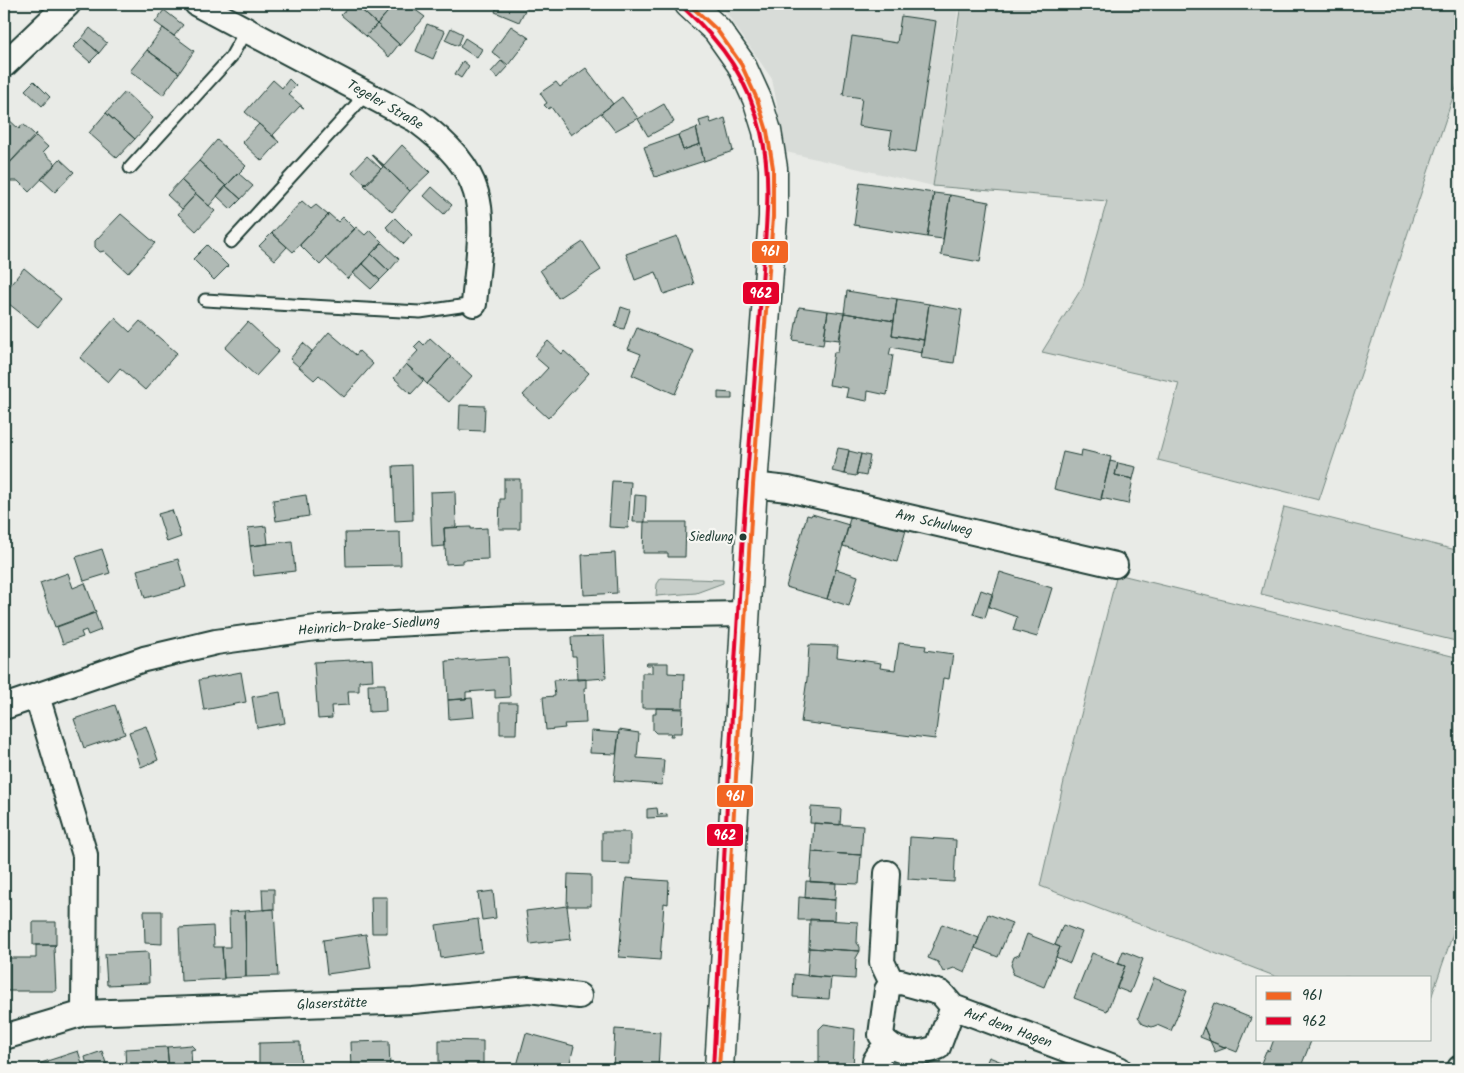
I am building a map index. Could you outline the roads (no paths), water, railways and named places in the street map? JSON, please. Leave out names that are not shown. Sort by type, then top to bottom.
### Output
[{"type":"main road","points":[[691,4],[717,30],[741,64],[757,98],[765,123],[773,168],[773,217],[753,485],[719,1069]]},
{"type":"street","points":[[4,66],[68,4]]},
{"type":"street","name":"Tegeler Straße","points":[[197,4],[416,120],[437,135],[457,155],[477,190],[480,206],[480,236],[474,304]]},
{"type":"street","name":"Am Schulweg","points":[[753,485],[788,489],[1115,565]]},
{"type":"street","name":"Heinrich-Drake-Siedlung","points":[[4,707],[144,660],[216,642],[316,628],[509,618],[745,614]]},
{"type":"street","points":[[37,696],[85,855],[84,1013]]},
{"type":"street","points":[[874,1069],[875,1061],[886,1044],[881,1035],[887,990],[892,983],[882,962],[887,873]]},
{"type":"street","name":"Auf dem Hagen","points":[[892,983],[901,982],[941,994],[953,1007],[1119,1069]]},
{"type":"street","name":"Glaserstätte","points":[[4,1037],[84,1013],[414,1001],[530,990],[579,996]]},
{"type":"street","name":"Auf dem Hagen","points":[[886,1044],[897,1050],[928,1052],[938,1047],[953,1007]]},
{"type":"lane","points":[[130,168],[231,57],[246,30]]},
{"type":"lane","points":[[231,242],[367,93]]},
{"type":"lane","points":[[205,300],[420,312],[474,304]]},
{"type":"place","name":"Siedlung","points":[[743,537]]}]
